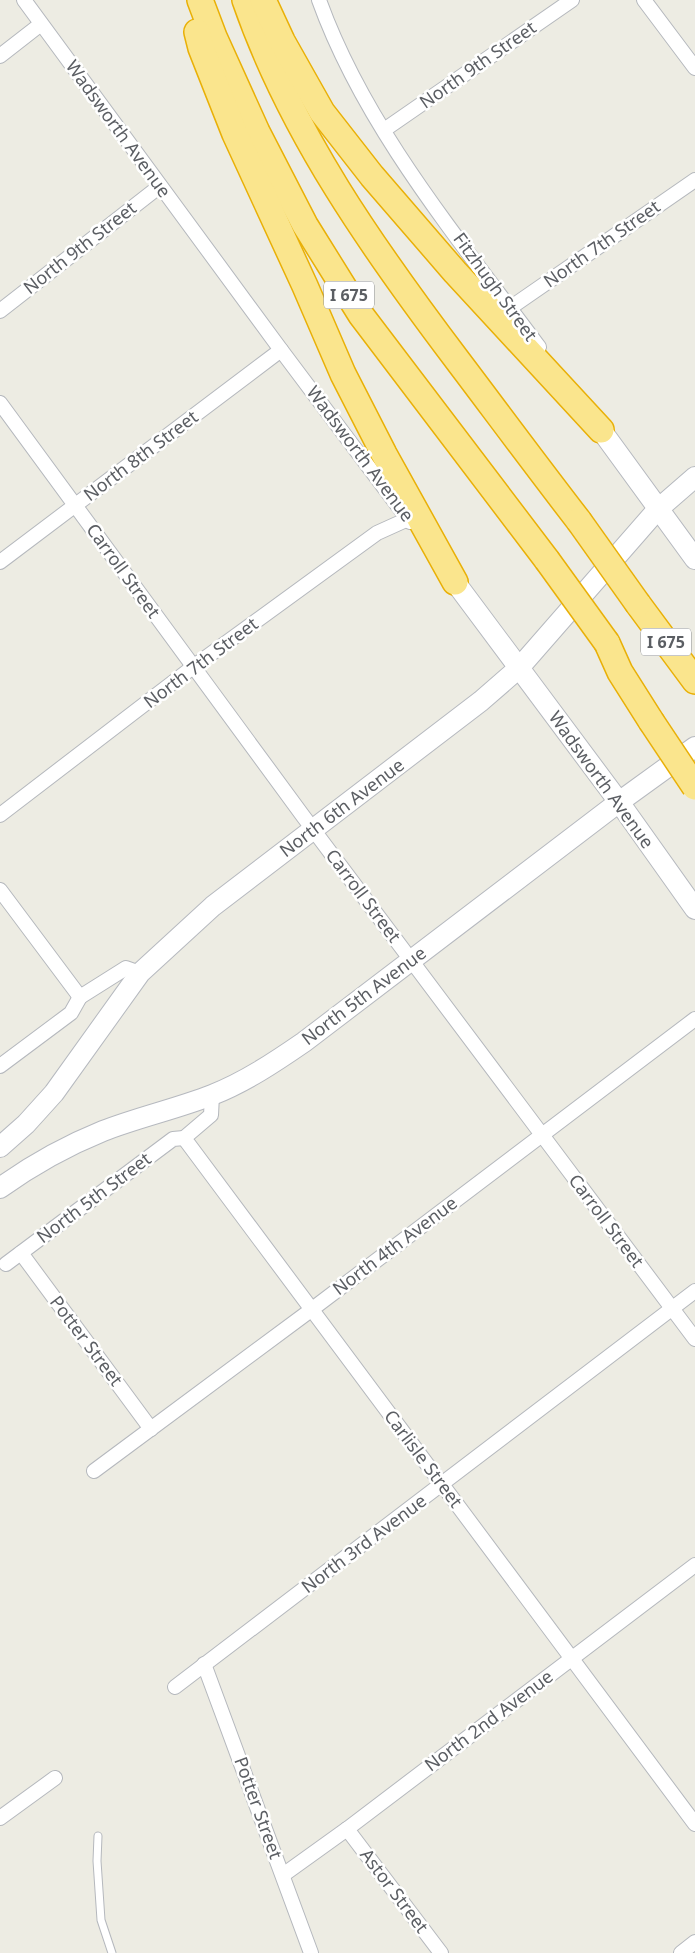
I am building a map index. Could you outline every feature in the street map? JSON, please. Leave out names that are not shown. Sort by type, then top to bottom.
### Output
[{"type":"highway","points":[[190,0],[201,48],[219,97],[343,374],[454,582]]},
{"type":"highway","name":"I 675","points":[[200,0],[214,38],[257,132],[305,225],[361,315],[547,560],[607,643],[620,672],[657,718]]},
{"type":"highway","name":"I 675","points":[[245,0],[275,73],[324,170],[396,279],[579,521],[695,681]]},
{"type":"highway","points":[[263,0],[282,41],[322,112],[372,176],[454,272],[601,430]]},
{"type":"highway","points":[[641,608],[675,636],[695,662]]},
{"type":"highway","points":[[657,718],[695,758]]},
{"type":"highway","points":[[657,718],[695,787]]},
{"type":"street","name":"Wadsworth Avenue","points":[[24,0],[281,350],[618,802],[695,909]]},
{"type":"street","name":"Fitzhugh Street","points":[[319,0],[328,26],[358,87],[405,166],[695,559]]},
{"type":"street","name":"North 9th Street","points":[[384,130],[572,0]]},
{"type":"street","points":[[644,0],[695,68]]},
{"type":"street","points":[[0,56],[41,24]]},
{"type":"street","name":"North 7th Street","points":[[510,308],[695,180]]},
{"type":"street","name":"North 9th Street","points":[[0,311],[160,186]]},
{"type":"street","name":"North 8th Street","points":[[0,562],[281,350]]},
{"type":"street","name":"Carroll Street","points":[[0,403],[314,830],[695,1339]]},
{"type":"street","name":"North 6th Avenue","points":[[0,1147],[26,1124],[54,1093],[140,973],[170,943],[213,906],[481,701],[519,668],[657,510],[695,477]]},
{"type":"street","name":"North 7th Street","points":[[0,816],[193,667],[377,533],[408,519]]},
{"type":"street","name":"North 5th Avenue","points":[[0,1188],[57,1152],[103,1131],[212,1095],[269,1066],[304,1042],[618,802],[695,747]]},
{"type":"street","points":[[0,890],[80,997]]},
{"type":"street","points":[[0,1066],[71,1013],[80,997],[126,968],[140,973]]},
{"type":"street","name":"North 4th Avenue","points":[[94,1471],[311,1310],[695,1019]]},
{"type":"street","points":[[184,1138],[211,1115],[212,1095]]},
{"type":"street","name":"North 5th Street","points":[[6,1264],[173,1139],[184,1138]]},
{"type":"street","name":"Carlisle Street","points":[[184,1138],[695,1824]]},
{"type":"street","name":"Potter Street","points":[[21,1253],[151,1429]]},
{"type":"street","name":"North 3rd Avenue","points":[[175,1686],[695,1291]]},
{"type":"street","name":"North 2nd Avenue","points":[[283,1875],[347,1829],[695,1565]]},
{"type":"street","name":"Potter Street","points":[[204,1664],[311,1953]]},
{"type":"street","points":[[0,1818],[55,1778]]},
{"type":"street","name":"Astor Street","points":[[347,1829],[441,1953]]},
{"type":"street","points":[[680,1953],[695,1942]]},
{"type":"lane","points":[[98,1836],[97,1860],[101,1920],[112,1953]]}]
